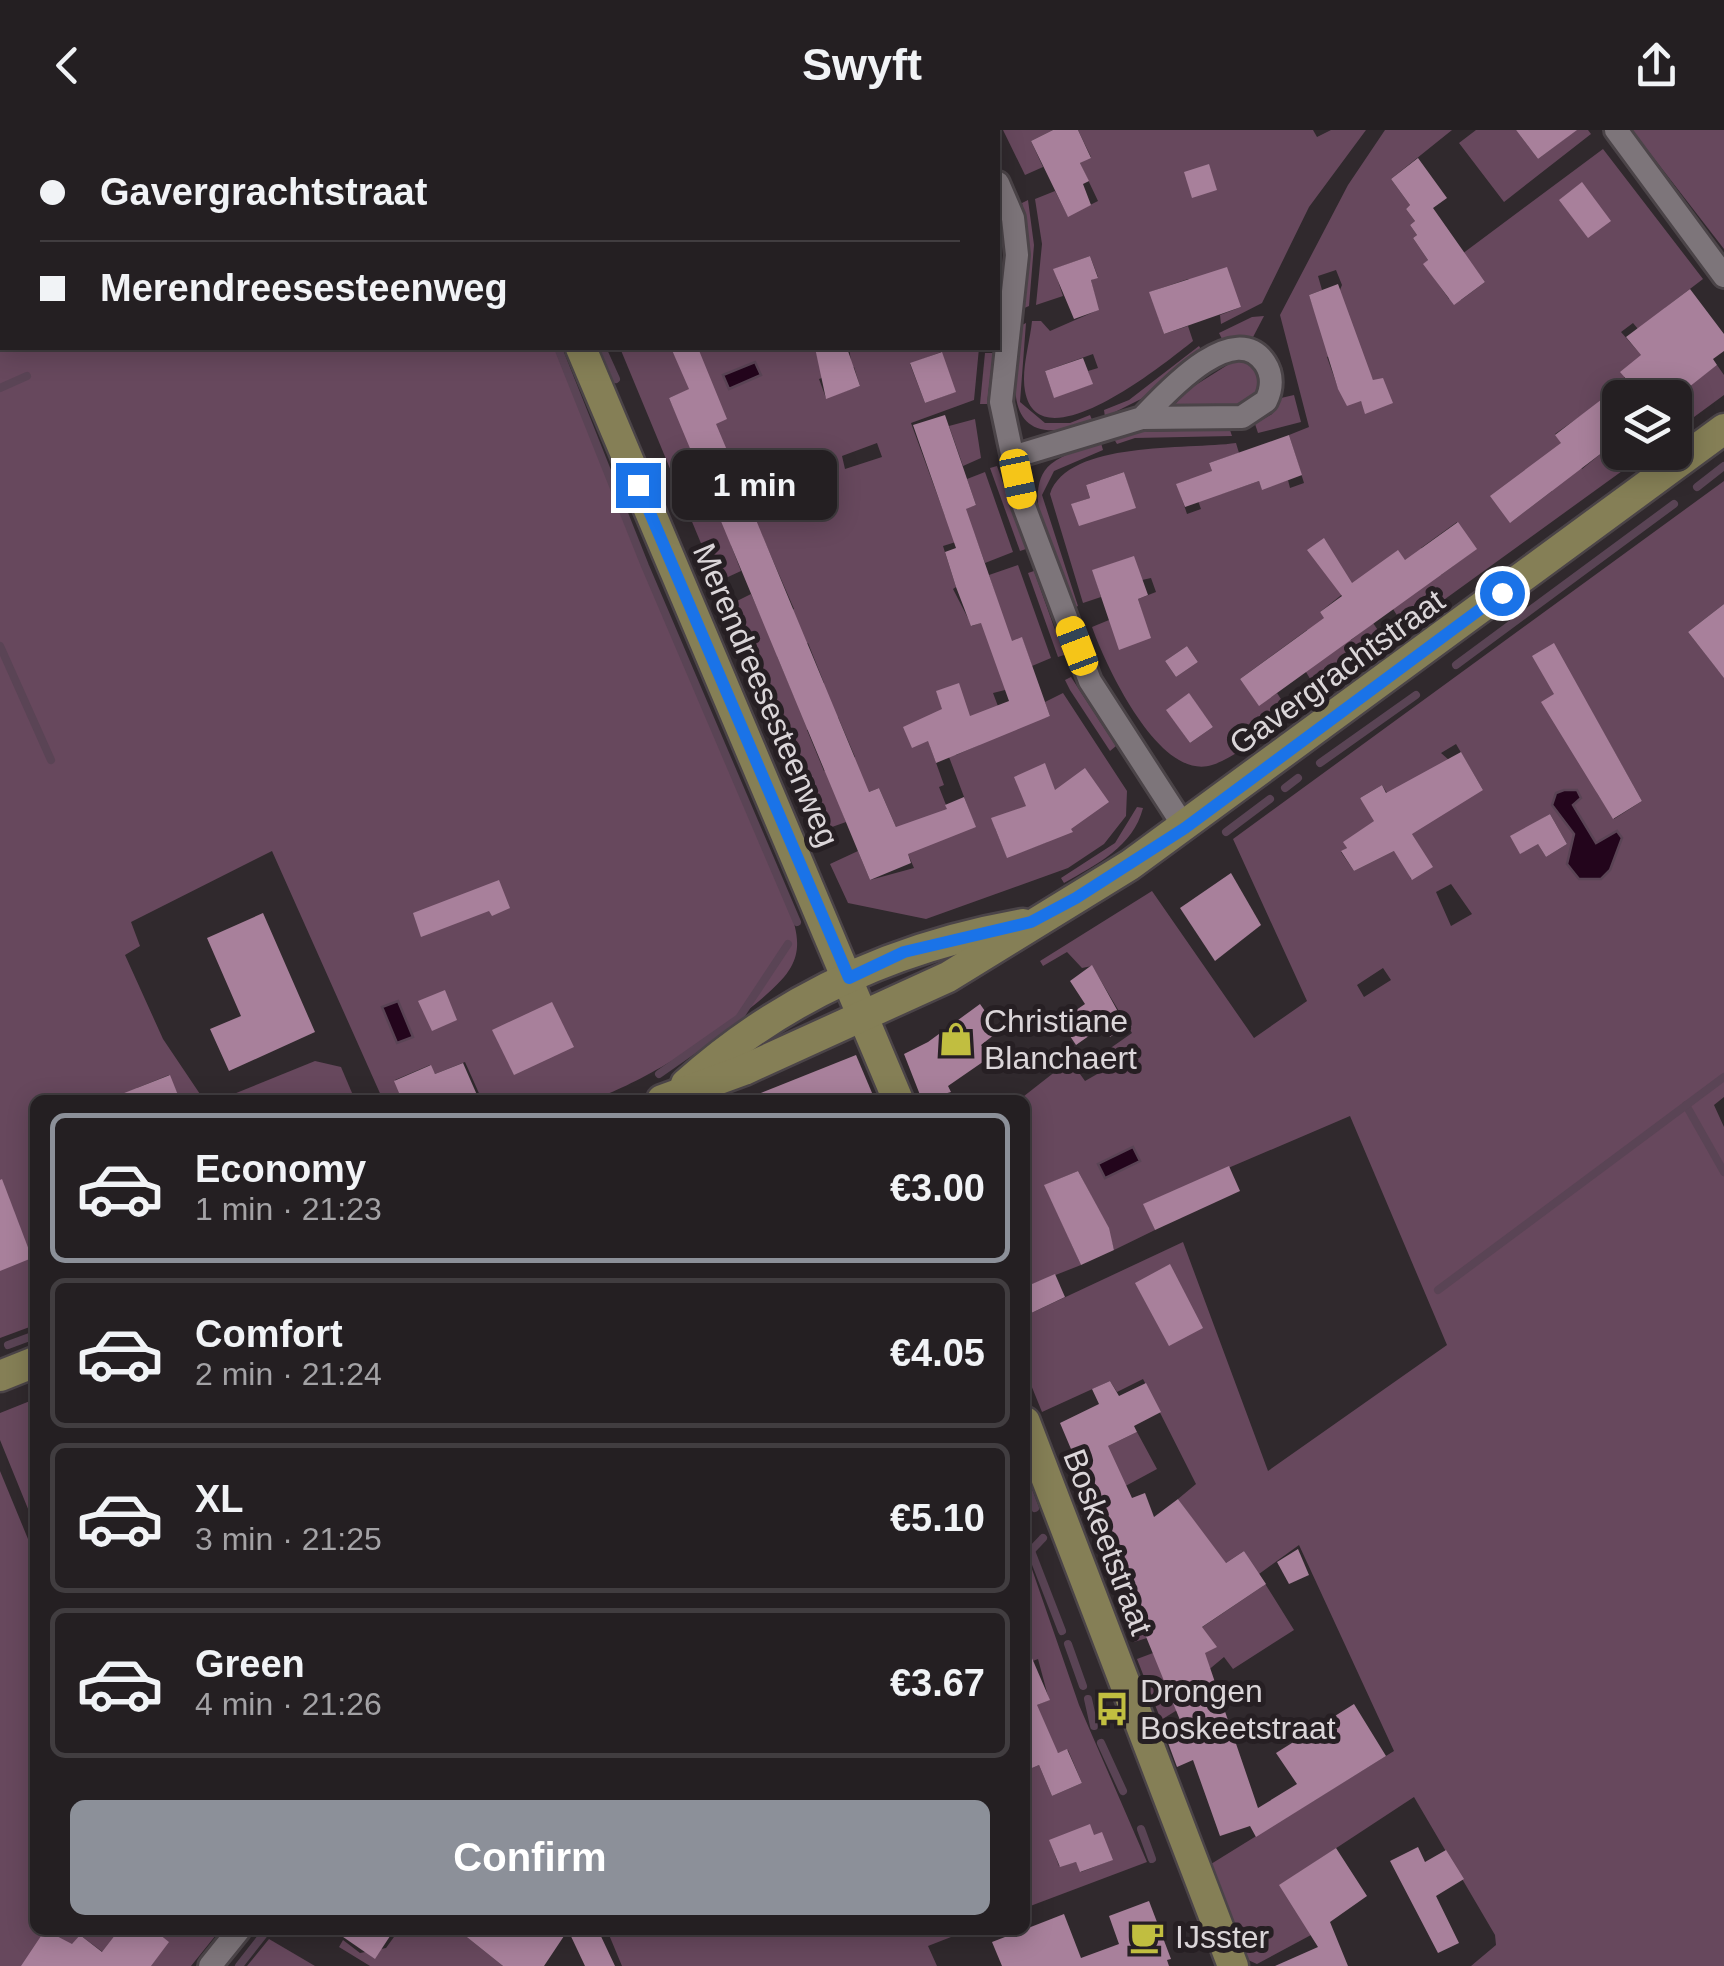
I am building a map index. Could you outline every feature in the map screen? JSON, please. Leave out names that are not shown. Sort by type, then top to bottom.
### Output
[{"type":"street","points":[[1616,130],[1724,276]]},
{"type":"street","points":[[1000,188],[1013,218],[1018,255],[1001,402],[1022,502],[1090,682],[1185,828]]},
{"type":"street","points":[[1013,456],[1142,418],[1242,417],[1266,402],[1271,378],[1265,363],[1254,353],[1230,348],[1198,367],[1142,418]]},
{"type":"street","name":"Merendreesesteenweg","points":[[582,350],[864,1015]]},
{"type":"street","name":"Gavergrachtstraat","points":[[674,1095],[744,1070],[948,977],[1185,828],[1724,429]]},
{"type":"street","name":"Gavergrachtstraat","points":[[671,1095],[772,1016],[849,978],[904,952],[1031,922]]},
{"type":"street","points":[[864,1015],[896,1095]]},
{"type":"street","points":[[0,1376],[30,1364]]},
{"type":"street","name":"Boskeetstraat","points":[[1030,1435],[1232,1966]]},
{"type":"street","points":[[210,1966],[235,1935]]},
{"type":"shaded area","points":[[1003,130],[1053,130],[1031,141],[1043,167],[1025,175]]},
{"type":"shaded area","points":[[1078,130],[1313,130],[1317,137],[1331,130],[1366,130],[1309,207],[1262,303],[1221,324],[1220,315],[1241,307],[1188,279],[1150,292],[1164,334],[1188,326],[1193,341],[1105,402],[1078,414],[1054,418],[1035,411],[1025,391],[1032,321],[1041,321],[1050,331],[1098,310],[1091,280],[1098,277],[1090,256],[1054,269],[1063,296],[1036,305],[1042,244],[1035,199],[1055,191],[1068,216],[1098,201],[1080,163],[1091,157]],"holes":[[[1093,354],[1098,368],[1088,371],[1092,384],[1054,397],[1045,371]]]},
{"type":"shaded area","points":[[1385,130],[1452,130],[1391,179],[1410,205],[1406,209],[1415,221],[1410,225],[1417,235],[1413,238],[1428,260],[1424,264],[1449,299],[1456,294],[1461,300],[1485,282],[1471,263],[1458,257],[1603,149],[1703,279],[1665,308],[1701,377],[1717,365],[1724,375],[1724,395],[1692,419],[1692,380],[1663,380],[1658,373],[1668,365],[1633,323],[1621,332],[1643,357],[1622,380],[1602,380],[1602,427],[1589,410],[1555,434],[1582,469],[1602,453],[1602,470],[1623,470],[1405,628],[1393,609],[1409,565],[1397,551],[1320,612],[1337,635],[1351,640],[1373,623],[1386,642],[1318,692],[1306,672],[1307,630],[1240,679],[1259,705],[1277,693],[1290,713],[1232,756],[1212,765],[1192,765],[1173,756],[1137,716],[1092,627],[1109,620],[1150,638],[1138,599],[1156,592],[1151,578],[1142,580],[1133,557],[1093,570],[1101,597],[1083,603],[1050,494],[1061,477],[1080,464],[1104,456],[1236,443],[1239,453],[1209,463],[1221,494],[1259,481],[1262,489],[1288,480],[1290,488],[1304,483],[1289,435],[1309,427],[1280,315],[1348,185]],"holes":[[[1336,270],[1342,285],[1322,333],[1309,295],[1322,290],[1318,276]],[[1357,346],[1373,380],[1366,413],[1361,401],[1338,388],[1327,357]],[[1534,464],[1552,491],[1511,522]],[[1124,472],[1135,508],[1072,504],[1090,498],[1086,485]],[[1190,479],[1201,509],[1187,514],[1177,484]],[[1457,522],[1476,549],[1441,575],[1421,548]],[[1187,646],[1198,662],[1176,677],[1165,661]],[[1189,694],[1213,727],[1190,743],[1167,710]]]},
{"type":"shaded area","points":[[1476,130],[1516,130],[1538,159],[1567,137],[1562,130],[1588,130],[1591,134],[1504,202],[1459,143]]},
{"type":"shaded area","points":[[1632,130],[1724,130],[1724,249]]},
{"type":"shaded area","points":[[1028,200],[1034,245],[1029,306],[1022,309],[1029,247],[1022,203]]},
{"type":"shaded area","points":[[1264,316],[1252,339],[1222,339],[1219,333],[1252,317]]},
{"type":"shaded area","points":[[1026,323],[1020,402],[1045,423],[1070,423],[1090,415],[1093,422],[1063,430],[1042,429],[1027,422],[1015,392],[1020,326]]},
{"type":"shaded area","points":[[1199,346],[1202,351],[1141,399],[1105,417],[1104,410],[1129,400]]},
{"type":"shaded area","points":[[0,350],[558,350],[790,909],[797,945],[791,967],[778,984],[729,1024],[636,1081],[603,1095],[480,1095],[465,1062],[435,1074],[430,1065],[395,1080],[400,1095],[381,1095],[272,851],[131,922],[140,946],[125,955],[163,1039],[201,1095],[178,1095],[169,1075],[137,1088],[139,1095],[30,1095],[30,1327],[0,1338]]},
{"type":"shaded area","points":[[621,350],[672,350],[677,360],[703,350],[816,350],[822,371],[851,361],[849,350],[979,350],[974,400],[911,423],[945,516],[976,505],[967,479],[985,472],[1013,552],[985,563],[975,536],[943,546],[956,587],[953,589],[972,626],[1002,615],[989,575],[1018,565],[1051,658],[1032,666],[1022,638],[1005,690],[993,693],[1007,730],[1050,716],[1045,702],[1063,693],[1127,791],[1126,816],[1104,844],[1068,868],[926,919],[848,903],[830,864],[858,851],[870,880],[914,868],[879,788],[839,804],[846,822],[818,832],[727,606],[751,594],[764,623],[794,609],[761,533],[731,545],[741,571],[717,582]],"holes":[[[941,352],[955,392],[925,403],[910,364]],[[854,367],[860,386],[826,398],[819,379]],[[698,386],[687,438],[669,398]],[[877,443],[882,457],[845,469],[842,456]],[[728,452],[747,498],[717,512],[700,472],[705,462]],[[808,643],[824,683],[794,696],[777,656]],[[838,717],[855,757],[824,771],[807,730]],[[968,717],[979,745],[955,754]],[[943,741],[975,826],[957,833],[939,787],[944,785],[930,746]],[[1027,806],[1047,842],[1007,857],[995,828],[1005,814]]]},
{"type":"shaded area","points":[[985,353],[993,353],[987,404],[980,404]]},
{"type":"shaded area","points":[[1237,359],[1247,360],[1261,370],[1262,389],[1254,397],[1222,408],[1175,405],[1183,393]]},
{"type":"shaded area","points":[[755,362],[761,375],[729,389],[723,375]]},
{"type":"shaded area","points":[[1294,395],[1301,422],[1258,433],[1255,424],[1272,414],[1281,398]]},
{"type":"shaded area","points":[[975,419],[981,458],[963,466],[949,426]]},
{"type":"shaded area","points":[[1230,430],[1232,436],[1135,438],[1117,444],[1114,439],[1132,432]]},
{"type":"shaded area","points":[[1101,443],[1103,450],[1054,471],[1042,495],[1078,606],[1072,609],[1044,534],[1038,494],[1041,477],[1051,464]]},
{"type":"shaded area","points":[[997,466],[1026,549],[1020,551],[990,468]]},
{"type":"shaded area","points":[[1724,481],[1724,604],[1688,632],[1718,670],[1724,666],[1724,1097],[1714,1105],[1724,1127],[1724,1966],[1471,1966],[1496,1945],[1495,1935],[1414,1797],[1280,1885],[1311,1935],[1257,1964],[1248,1960],[1211,1864],[1394,1751],[1299,1545],[1259,1574],[1294,1630],[1233,1669],[1224,1657],[1200,1677],[1198,1630],[1263,1586],[1244,1551],[1214,1571],[1160,1577],[1127,1590],[1147,1638],[1134,1642],[1088,1517],[1099,1511],[1115,1546],[1191,1517],[1178,1499],[1196,1484],[1143,1379],[1117,1392],[1110,1381],[1042,1412],[1030,1382],[1030,1314],[1183,1242],[1268,1471],[1447,1345],[1350,1116],[1144,1204],[1155,1230],[1114,1250],[1108,1228],[1078,1171],[1045,1185],[1081,1265],[1030,1285],[1030,1095],[1025,1095],[1070,1060],[1085,1081],[1099,1073],[1092,1061],[1132,1033],[1092,966],[1082,968],[1067,952],[1043,966],[1040,961],[1152,891],[1254,1038],[1307,1001],[1233,839]],"holes":[[[1584,698],[1642,801],[1614,819],[1597,793]],[[1456,744],[1483,790],[1441,753]],[[1382,785],[1432,867],[1411,879],[1398,849],[1354,871],[1341,852],[1347,848],[1344,842],[1376,820],[1360,798]],[[1550,814],[1567,844],[1546,857],[1528,827]],[[1451,884],[1472,914],[1451,926],[1436,892]],[[1383,968],[1391,980],[1364,997],[1357,985]]]},
{"type":"shaded area","points":[[1034,571],[1064,655],[1058,657],[1028,573]]},
{"type":"shaded area","points":[[1071,677],[1116,746],[1110,751],[1070,690],[1065,680]]},
{"type":"shaded area","points":[[1577,790],[1581,798],[1573,805],[1596,843],[1617,831],[1622,838],[1610,870],[1601,879],[1579,879],[1567,864],[1574,834],[1552,805],[1556,793]]},
{"type":"shaded area","points":[[1137,807],[1143,808],[1138,822],[1122,844],[1064,883],[1061,878],[1115,843]]},
{"type":"shaded area","points":[[398,1001],[413,1037],[397,1043],[382,1007]]},
{"type":"shaded area","points":[[315,1061],[341,1067],[353,1095],[231,1095]]},
{"type":"shaded area","points":[[1133,1147],[1140,1161],[1105,1178],[1098,1164]]},
{"type":"shaded area","points":[[30,1401],[30,1514],[0,1440],[0,1413]]},
{"type":"shaded area","points":[[1137,1432],[1157,1469],[1083,1509],[1062,1455],[1070,1450],[1084,1474],[1108,1446]]},
{"type":"shaded area","points":[[0,1471],[30,1544],[30,1935],[80,1935],[56,1966],[0,1966]]},
{"type":"shaded area","points":[[1030,1563],[1079,1705],[1147,1862],[1030,1906],[1030,1769],[1039,1765],[1052,1796],[1082,1783],[1068,1750],[1058,1753],[1030,1717],[1030,1708],[1049,1700],[1038,1659],[1030,1662]],"holes":[[[1094,1835],[1112,1860],[1081,1872],[1076,1862],[1059,1866],[1050,1841]]]},
{"type":"shaded area","points":[[1153,1653],[1182,1707],[1161,1720],[1137,1659]]},
{"type":"shaded area","points":[[80,1935],[116,1935],[104,1953]]},
{"type":"shaded area","points":[[154,1935],[216,1935],[191,1966],[151,1966]]},
{"type":"shaded area","points":[[395,1935],[464,1935],[503,1966],[370,1966],[339,1947],[343,1940],[360,1953],[386,1948]]},
{"type":"shaded area","points":[[609,1935],[956,1935],[928,1946],[937,1966],[622,1966]]},
{"type":"shaded area","points":[[269,1939],[315,1966],[247,1966]]},
{"type":"building","points":[[1053,130],[1078,130],[1091,158],[1080,163],[1089,181],[1083,184],[1091,205],[1068,217],[1031,141]]},
{"type":"building","points":[[1516,130],[1577,130],[1538,159]]},
{"type":"building","points":[[1418,158],[1447,198],[1433,208],[1485,282],[1454,305],[1423,264],[1428,260],[1413,238],[1417,235],[1410,225],[1415,221],[1406,209],[1410,205],[1391,179]]},
{"type":"building","points":[[1209,164],[1217,190],[1192,198],[1184,172]]},
{"type":"building","points":[[1582,182],[1611,221],[1588,238],[1559,200]]},
{"type":"building","points":[[1090,256],[1098,278],[1091,280],[1099,310],[1074,319],[1053,269]]},
{"type":"building","points":[[1227,267],[1241,307],[1164,334],[1149,292]]},
{"type":"building","points":[[1338,284],[1373,380],[1383,378],[1393,403],[1365,414],[1361,401],[1347,406],[1338,389],[1309,295]]},
{"type":"building","points":[[1690,289],[1724,334],[1724,351],[1713,359],[1717,365],[1692,385],[1692,380],[1627,380],[1620,372],[1641,355],[1626,337]]},
{"type":"building","points":[[672,350],[699,350],[727,419],[716,424],[740,481],[712,501],[669,398],[689,389]]},
{"type":"building","points":[[815,350],[848,350],[860,386],[826,399]]},
{"type":"building","points":[[942,352],[956,392],[925,403],[910,363]]},
{"type":"building","points":[[1083,358],[1093,384],[1054,398],[1045,371]]},
{"type":"building","points":[[1602,399],[1602,453],[1510,523],[1490,496],[1561,443],[1555,435]]},
{"type":"building","points":[[945,415],[976,505],[966,509],[1012,641],[1022,637],[1050,716],[936,763],[928,741],[912,748],[903,727],[942,709],[936,691],[959,683],[970,716],[1009,701],[981,623],[971,626],[956,587],[945,552],[956,548],[913,425]]},
{"type":"building","points":[[1289,435],[1302,475],[1262,490],[1259,481],[1185,507],[1176,484],[1212,471],[1209,463]]},
{"type":"building","points":[[1124,472],[1136,508],[1079,526],[1071,504],[1090,498],[1086,485]]},
{"type":"building","points":[[744,491],[869,792],[879,788],[896,827],[947,809],[945,805],[964,797],[976,827],[908,854],[911,863],[870,880],[713,502]]},
{"type":"building","points":[[1458,522],[1477,549],[1259,706],[1240,679],[1324,618],[1320,612],[1342,596],[1307,550],[1324,538],[1352,583],[1398,550],[1405,560]]},
{"type":"building","points":[[1134,556],[1148,595],[1138,599],[1151,638],[1119,650],[1092,570]]},
{"type":"building","points":[[1724,604],[1724,678],[1688,632]]},
{"type":"building","points":[[1554,643],[1642,801],[1613,819],[1541,702],[1554,694],[1532,656]]},
{"type":"building","points":[[1187,646],[1198,662],[1176,677],[1165,661]]},
{"type":"building","points":[[1189,693],[1213,727],[1190,743],[1166,710]]},
{"type":"building","points":[[1461,752],[1483,790],[1412,834],[1433,867],[1412,880],[1394,851],[1354,871],[1341,851],[1347,848],[1343,842],[1374,821],[1360,798],[1382,785],[1386,793]]},
{"type":"building","points":[[1045,763],[1055,790],[1085,768],[1109,802],[1071,829],[1073,832],[1007,858],[991,818],[1026,806],[1014,777]]},
{"type":"building","points":[[1550,814],[1567,844],[1546,857],[1538,844],[1520,854],[1510,836]]},
{"type":"building","points":[[1231,873],[1261,925],[1215,961],[1180,908]]},
{"type":"building","points":[[499,880],[510,908],[492,916],[489,911],[421,937],[413,913]]},
{"type":"building","points":[[263,913],[315,1032],[229,1071],[210,1029],[241,1016],[207,938]]},
{"type":"building","points":[[1092,965],[1126,1026],[1110,1037],[1103,1026],[1076,1045],[1060,1021],[1085,1004],[1070,981]]},
{"type":"building","points":[[445,990],[457,1020],[432,1031],[418,1001]]},
{"type":"building","points":[[552,1002],[574,1047],[514,1075],[492,1030]]},
{"type":"building","points":[[980,1004],[999,1031],[981,1045],[990,1057],[948,1086],[951,1092],[940,1095],[920,1095],[904,1054],[928,1042]]},
{"type":"building","points":[[856,1055],[873,1095],[756,1095]]},
{"type":"building","points":[[463,1063],[477,1095],[400,1095],[394,1081],[431,1065],[435,1074]]},
{"type":"building","points":[[170,1075],[178,1095],[119,1095]]},
{"type":"building","points":[[1229,1166],[1240,1191],[1155,1230],[1143,1204]]},
{"type":"building","points":[[1078,1171],[1109,1228],[1114,1250],[1081,1265],[1044,1185]]},
{"type":"building","points":[[0,1180],[30,1259],[0,1271]]},
{"type":"building","points":[[1170,1264],[1203,1328],[1169,1346],[1135,1283]]},
{"type":"building","points":[[1055,1274],[1065,1297],[1030,1314],[1030,1285]]},
{"type":"building","points":[[1110,1381],[1119,1396],[1146,1383],[1161,1412],[1134,1426],[1137,1432],[1108,1446],[1132,1498],[1145,1493],[1154,1517],[1178,1499],[1226,1563],[1244,1551],[1266,1584],[1202,1627],[1217,1647],[1205,1653],[1258,1808],[1297,1784],[1276,1753],[1354,1704],[1386,1756],[1256,1837],[1250,1826],[1220,1836],[1193,1760],[1177,1767],[1164,1732],[1182,1725],[1127,1590],[1136,1587],[1099,1511],[1107,1507],[1089,1472],[1082,1475],[1060,1423],[1099,1404],[1092,1389]]},
{"type":"building","points":[[1298,1549],[1309,1575],[1289,1584],[1277,1562]]},
{"type":"building","points":[[1030,1654],[1050,1700],[1037,1705],[1058,1753],[1067,1749],[1082,1783],[1052,1796],[1039,1765],[1030,1769]]},
{"type":"building","points":[[1090,1824],[1094,1835],[1102,1832],[1113,1860],[1080,1872],[1076,1862],[1060,1867],[1049,1840]]},
{"type":"building","points":[[1418,1847],[1425,1862],[1446,1850],[1464,1879],[1436,1896],[1459,1943],[1438,1953],[1390,1861]]},
{"type":"building","points":[[1336,1848],[1367,1896],[1330,1922],[1348,1966],[1275,1966],[1318,1947],[1279,1885]]},
{"type":"building","points":[[1149,1901],[1171,1959],[1167,1960],[1169,1966],[1002,1966],[992,1942],[1010,1935],[1030,1935],[1030,1927],[1064,1914],[1081,1958],[1119,1944],[1109,1916]]},
{"type":"building","points":[[42,1935],[55,1935],[72,1944],[80,1935],[102,1952],[115,1935],[160,1935],[169,1942],[151,1966],[21,1966]]},
{"type":"building","points":[[340,1935],[391,1935],[375,1959]]},
{"type":"building","points":[[464,1935],[565,1935],[544,1966],[503,1966]]},
{"type":"building","points":[[570,1935],[600,1935],[615,1966],[585,1966]]},
{"type":"waterway","points":[[559,350],[645,566],[797,922]]},
{"type":"waterway","points":[[603,350],[616,379]]},
{"type":"waterway","points":[[0,388],[27,376]]},
{"type":"waterway","points":[[1697,487],[1724,466]]},
{"type":"waterway","points":[[1456,665],[1674,504]]},
{"type":"waterway","points":[[0,646],[51,760]]},
{"type":"waterway","points":[[1320,763],[1416,695]]},
{"type":"waterway","points":[[1285,788],[1298,778]]},
{"type":"waterway","points":[[1226,832],[1270,799]]},
{"type":"waterway","points":[[659,1074],[739,1018],[788,944]]},
{"type":"waterway","points":[[1438,1290],[1724,1077]]},
{"type":"waterway","points":[[1686,1105],[1724,1172]]},
{"type":"waterway","points":[[8,1345],[30,1337]]},
{"type":"waterway","points":[[1030,1495],[1035,1508]]},
{"type":"waterway","points":[[1030,1552],[1043,1538]]},
{"type":"waterway","points":[[1031,1551],[1062,1631]]},
{"type":"waterway","points":[[1068,1644],[1083,1686]]},
{"type":"waterway","points":[[1088,1699],[1094,1726]]},
{"type":"waterway","points":[[1101,1743],[1123,1791]]},
{"type":"waterway","points":[[1141,1829],[1152,1859]]},
{"type":"waterway","points":[[239,1966],[263,1935]]},
{"type":"place","name":"Christiane Blanchaert","points":[[956,1039]]},
{"type":"place","name":"Drongen Boskeetstraat","points":[[1112,1709]]},
{"type":"place","name":"IJsster","points":[[1147,1937]]},
{"type":"route","points":[[638,485],[849,978],[904,952],[1031,922],[1076,898],[1185,828],[1502,593]]}]
